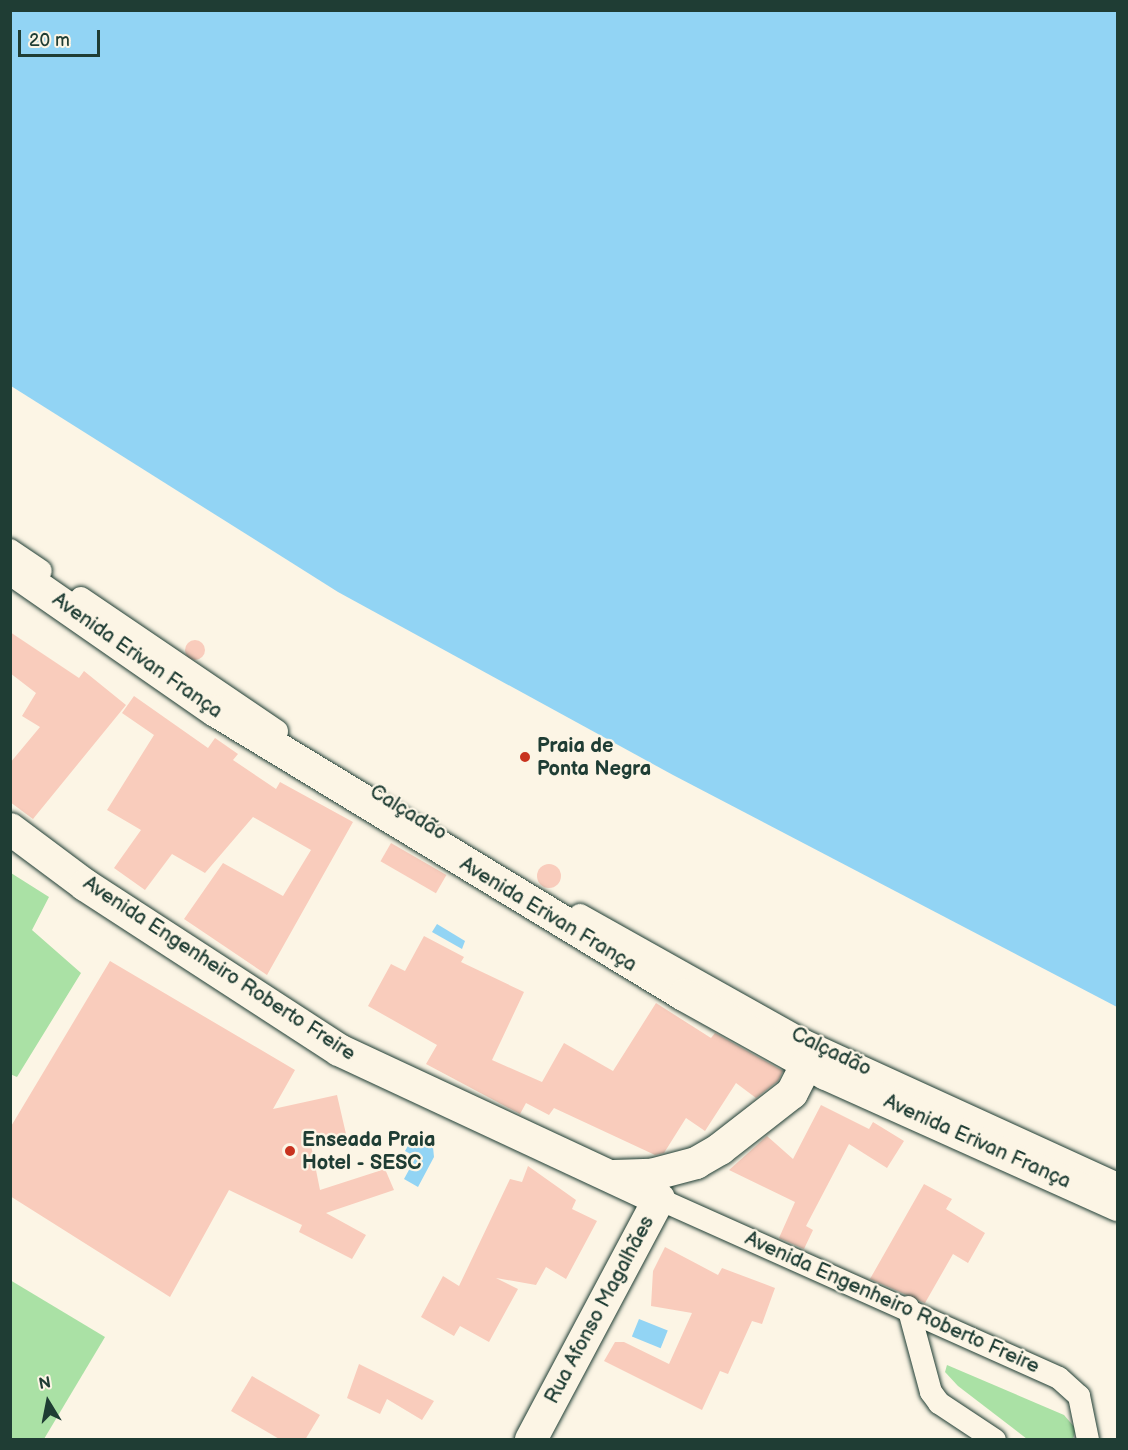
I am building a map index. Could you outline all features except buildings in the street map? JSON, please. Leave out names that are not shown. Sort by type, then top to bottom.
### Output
[{"type":"street","name":"Calçadão","points":[[10,550],[257,718],[493,867],[803,1040],[1118,1184]]},
{"type":"street","name":"Avenida Erivan França","points":[[10,568],[216,711],[464,865],[807,1064],[1118,1205]]},
{"type":"street","name":"Avenida Engenheiro Roberto Freire","points":[[10,830],[85,885],[339,1050],[607,1176],[651,1176],[696,1163],[792,1093],[807,1064]]},
{"type":"street","name":"Rua Afonso Magalhães","points":[[531,1440],[658,1199],[607,1176]]},
{"type":"street","name":"Avenida Engenheiro Roberto Freire","points":[[658,1199],[908,1307],[1059,1378],[1079,1396],[1088,1440]]},
{"type":"street","points":[[908,1307],[931,1392],[939,1403],[995,1440]]},
{"type":"green space","points":[[11,873],[49,897],[32,930],[81,973],[17,1077],[10,1074]]},
{"type":"green space","points":[[10,1280],[105,1337],[44,1439],[11,1439]]},
{"type":"green space","points":[[947,1365],[1064,1415],[1076,1429],[1073,1439],[1027,1439],[958,1386],[945,1372]]},
{"type":"water","points":[[10,11],[1117,11],[1117,1007],[673,775],[338,592],[11,386]]},
{"type":"water","points":[[437,924],[465,941],[462,949],[432,932]]},
{"type":"water","points":[[413,1137],[433,1147],[434,1157],[418,1187],[404,1179],[416,1157],[405,1151]]},
{"type":"water","points":[[639,1319],[668,1331],[661,1348],[632,1337]]},
{"type":"place","name":"Praia de Ponta Negra","points":[[525,757]]},
{"type":"place","name":"Enseada Praia Hotel - SESC","points":[[290,1151]]}]
